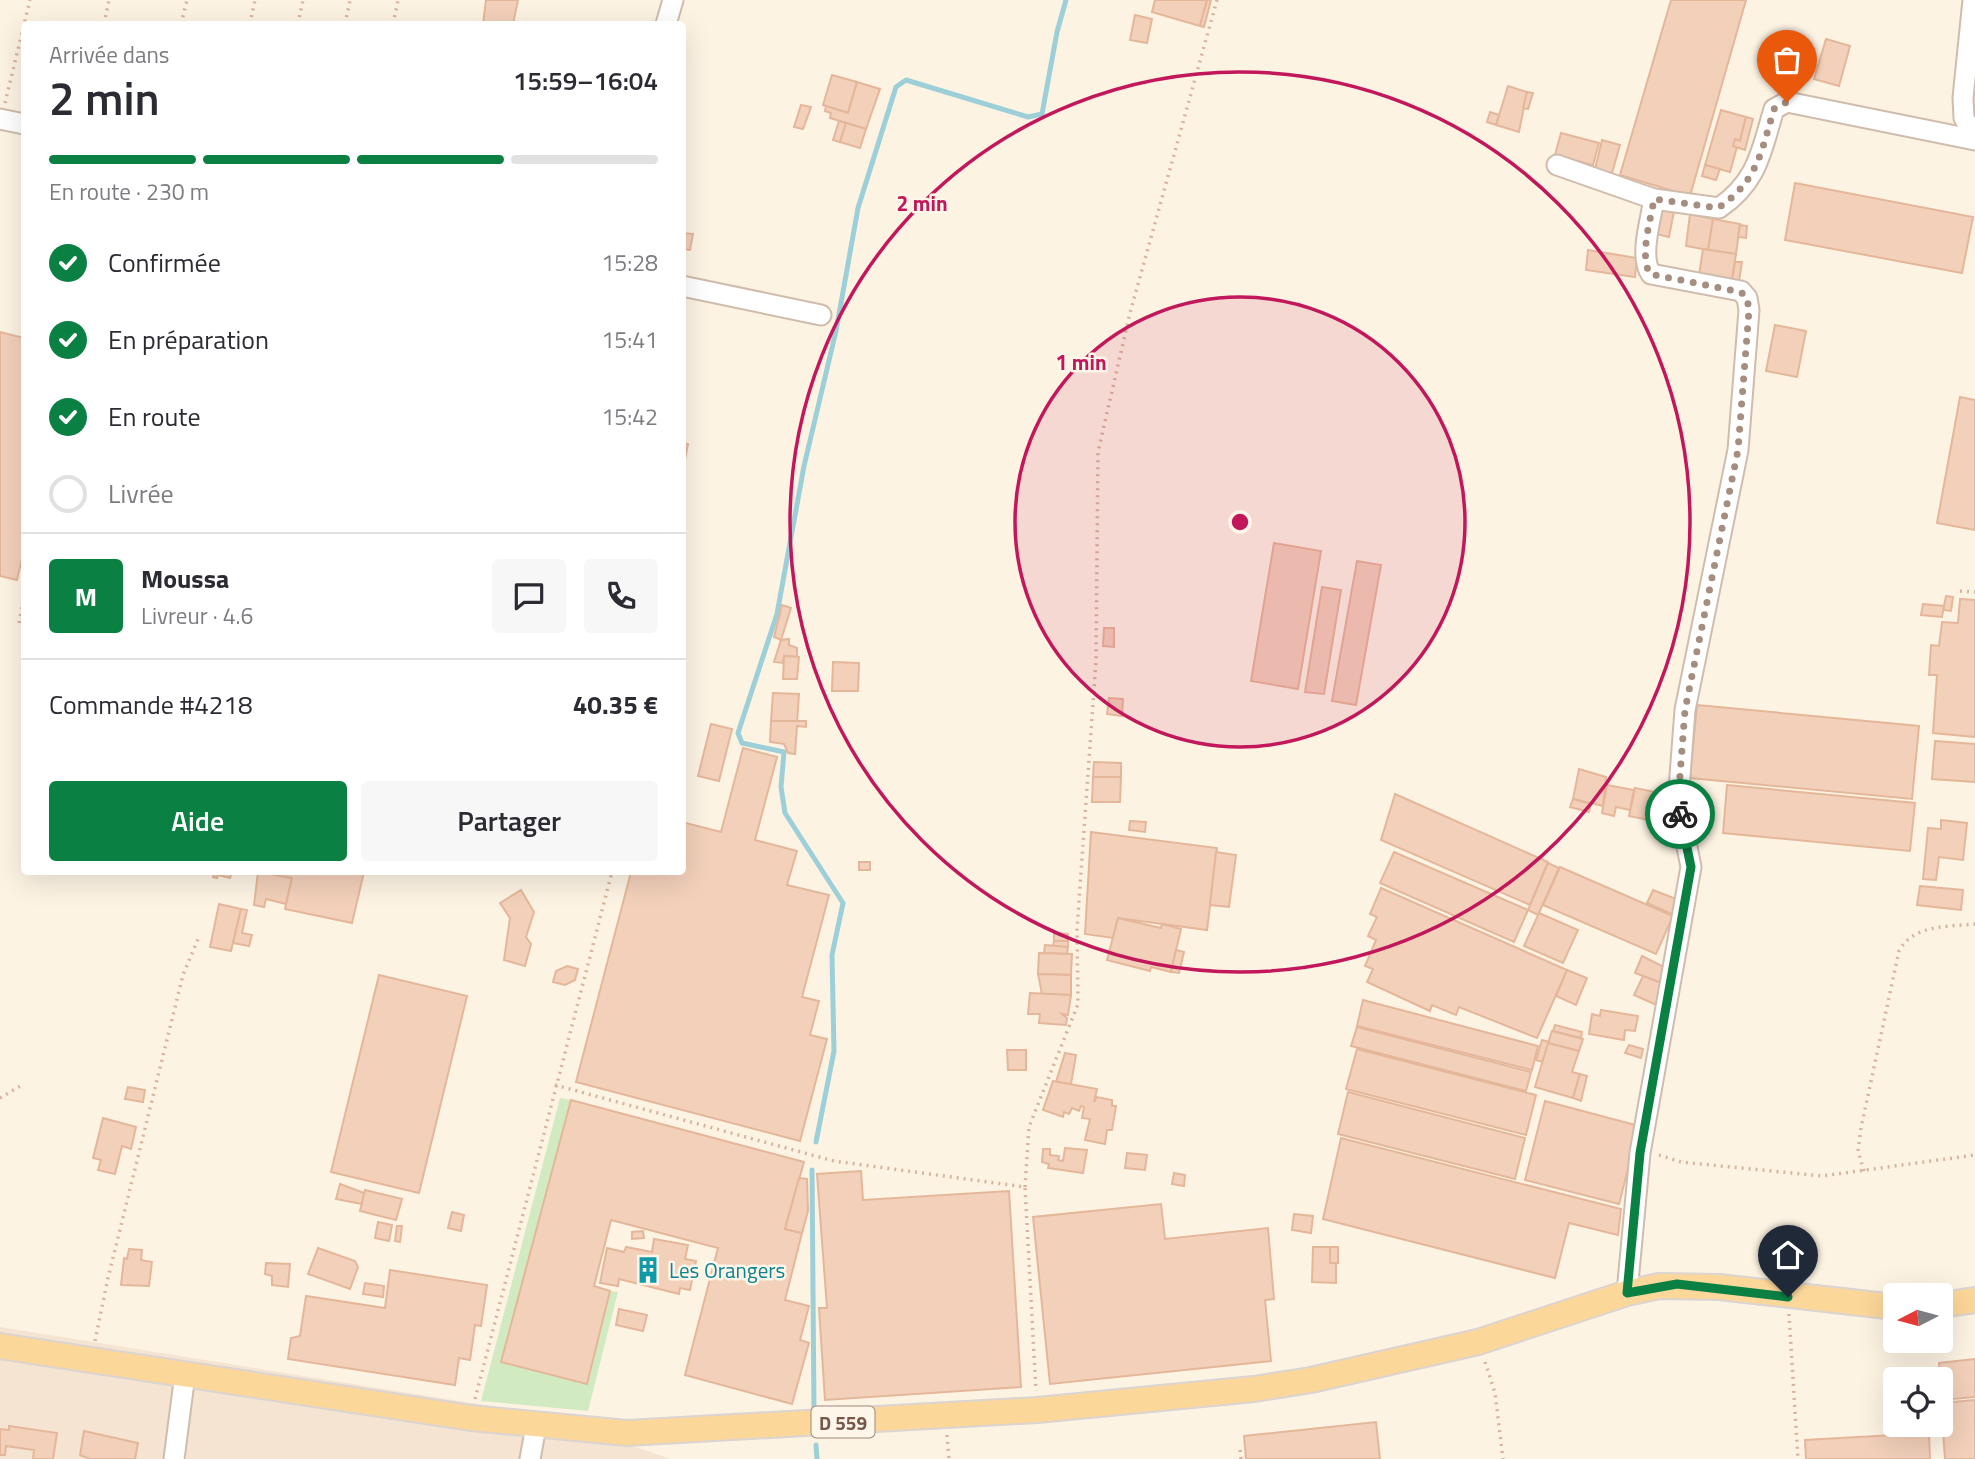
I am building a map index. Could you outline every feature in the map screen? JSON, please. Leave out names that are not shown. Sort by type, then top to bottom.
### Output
[{"type":"main road","name":"D 559","points":[[0,1346],[471,1418],[626,1433],[688,1432],[1037,1410],[1196,1396],[1311,1380],[1478,1342],[1627,1293],[1677,1284],[1883,1306]]},
{"type":"main road","points":[[1953,1303],[1975,1300]]},
{"type":"street","points":[[667,21],[673,0]]},
{"type":"street","points":[[1973,0],[1963,98],[1964,118],[1975,139]]},
{"type":"street","points":[[1557,165],[1654,199],[1718,208],[1739,194],[1754,173],[1774,109],[1787,102],[1975,139]]},
{"type":"street","points":[[0,119],[21,123]]},
{"type":"street","points":[[1627,1293],[1641,1150],[1691,867],[1678,802],[1685,710],[1738,450],[1749,310],[1747,298],[1741,292],[1650,274],[1646,267],[1654,199]]},
{"type":"street","points":[[686,287],[821,316]]},
{"type":"street","points":[[174,1459],[185,1374]]},
{"type":"street","points":[[530,1459],[536,1426]]},
{"type":"path","points":[[25,21],[30,0]]},
{"type":"path","points":[[105,21],[109,0]]},
{"type":"path","points":[[182,21],[187,0]]},
{"type":"path","points":[[251,21],[255,0]]},
{"type":"path","points":[[299,21],[303,0]]},
{"type":"path","points":[[346,21],[350,0]]},
{"type":"path","points":[[394,21],[398,0]]},
{"type":"path","points":[[1037,1410],[1025,1187],[1029,1127],[1078,1004],[1077,929],[1096,661],[1098,452],[1130,313],[1217,0]]},
{"type":"path","points":[[0,119],[21,36]]},
{"type":"path","points":[[1960,591],[1975,592]]},
{"type":"path","points":[[19,623],[21,613]]},
{"type":"path","points":[[471,1418],[610,875]]},
{"type":"path","points":[[1864,1171],[1858,1151],[1861,1128],[1899,951],[1909,938],[1918,932],[1975,924]]},
{"type":"path","points":[[92,1360],[108,1278],[183,975],[198,939]]},
{"type":"path","points":[[0,1098],[22,1085]]},
{"type":"path","points":[[555,1085],[834,1161],[1025,1187]]},
{"type":"path","points":[[1641,1150],[1681,1163],[1822,1176],[1975,1155]]},
{"type":"path","points":[[1788,1297],[1798,1459]]},
{"type":"path","points":[[1478,1342],[1495,1393],[1503,1459]]},
{"type":"path","points":[[1240,1450],[1241,1459]]},
{"type":"shaded area","points":[[0,1327],[539,1414],[671,1459],[0,1459]]},
{"type":"green space","points":[[560,1098],[571,1100],[502,1362],[587,1384],[610,1291],[618,1292],[588,1411],[481,1401]]},
{"type":"building","points":[[486,0],[518,0],[514,21],[483,21]]},
{"type":"building","points":[[1155,0],[1207,0],[1200,26],[1152,12]]},
{"type":"building","points":[[1207,0],[1211,0],[1204,27],[1200,26]]},
{"type":"building","points":[[1671,0],[1746,0],[1690,196],[1620,175]]},
{"type":"building","points":[[1135,15],[1152,19],[1147,43],[1130,40]]},
{"type":"building","points":[[1826,39],[1850,46],[1839,86],[1814,79]]},
{"type":"building","points":[[832,75],[857,82],[848,113],[823,105]]},
{"type":"building","points":[[857,82],[880,89],[866,129],[830,118],[831,113],[825,111],[826,106],[848,113]]},
{"type":"building","points":[[1508,86],[1527,92],[1519,132],[1496,125]]},
{"type":"building","points":[[1527,92],[1533,93],[1528,109],[1523,108]]},
{"type":"building","points":[[801,105],[811,107],[803,129],[794,127]]},
{"type":"building","points":[[1721,110],[1746,117],[1740,141],[1735,139],[1733,146],[1737,147],[1730,172],[1705,165]]},
{"type":"building","points":[[1490,112],[1499,115],[1496,125],[1487,122]]},
{"type":"building","points":[[1746,117],[1753,119],[1745,150],[1733,146],[1735,139],[1740,141]]},
{"type":"building","points":[[839,121],[846,123],[840,142],[833,140]]},
{"type":"building","points":[[846,123],[866,129],[860,148],[840,142]]},
{"type":"building","points":[[1561,133],[1599,143],[1593,165],[1555,155]]},
{"type":"building","points":[[1602,140],[1620,145],[1612,173],[1595,169]]},
{"type":"building","points":[[1705,165],[1720,169],[1716,180],[1702,176]]},
{"type":"building","points":[[1795,183],[1973,217],[1962,273],[1785,240]]},
{"type":"building","points":[[1661,208],[1674,211],[1669,237],[1656,234]]},
{"type":"building","points":[[1690,214],[1713,219],[1708,250],[1686,246]]},
{"type":"building","points":[[1713,219],[1740,224],[1736,254],[1708,250]]},
{"type":"building","points":[[1740,225],[1747,226],[1746,238],[1738,237]]},
{"type":"building","points":[[686,233],[693,234],[690,250],[686,250]]},
{"type":"building","points":[[1703,249],[1736,254],[1732,280],[1699,275]]},
{"type":"building","points":[[1588,250],[1637,258],[1635,277],[1586,270]]},
{"type":"building","points":[[1735,262],[1742,262],[1739,281],[1732,280]]},
{"type":"building","points":[[1775,325],[1806,331],[1797,377],[1766,371]]},
{"type":"building","points":[[0,332],[21,337],[21,563],[17,580],[0,576]]},
{"type":"building","points":[[1960,397],[1975,400],[1975,530],[1937,523]]},
{"type":"building","points":[[1274,543],[1321,551],[1298,689],[1251,681]]},
{"type":"building","points":[[1357,561],[1381,565],[1356,705],[1332,701]]},
{"type":"building","points":[[1322,587],[1341,590],[1324,694],[1305,692]]},
{"type":"building","points":[[1946,596],[1953,597],[1951,611],[1943,610]]},
{"type":"building","points":[[1960,599],[1975,600],[1975,737],[1933,733],[1937,675],[1929,675],[1931,645],[1939,646],[1942,622],[1958,623]]},
{"type":"building","points":[[1923,604],[1944,606],[1942,617],[1921,615]]},
{"type":"building","points":[[782,605],[791,608],[781,640],[774,637]]},
{"type":"building","points":[[1104,628],[1114,628],[1114,647],[1103,646]]},
{"type":"building","points":[[789,639],[789,645],[797,648],[797,657],[784,656],[783,663],[774,662],[781,640]]},
{"type":"building","points":[[784,656],[799,657],[797,679],[783,679]]},
{"type":"building","points":[[833,662],[859,663],[858,691],[832,691]]},
{"type":"building","points":[[773,693],[799,694],[797,722],[771,721]]},
{"type":"building","points":[[1109,698],[1123,699],[1122,716],[1107,714]]},
{"type":"building","points":[[1697,705],[1919,726],[1912,799],[1690,778]]},
{"type":"building","points":[[771,721],[806,721],[806,727],[797,726],[795,754],[788,753],[784,744],[770,742]]},
{"type":"building","points":[[711,724],[732,729],[719,781],[698,776]]},
{"type":"building","points":[[1935,741],[1975,744],[1975,782],[1932,779]]},
{"type":"building","points":[[743,748],[777,757],[755,840],[797,851],[787,885],[829,895],[802,997],[819,1001],[810,1035],[827,1039],[800,1141],[576,1082],[630,875],[686,875],[686,823],[721,832]]},
{"type":"building","points":[[1094,762],[1121,763],[1121,777],[1093,777]]},
{"type":"building","points":[[1579,769],[1606,777],[1603,806],[1573,799]]},
{"type":"building","points":[[1093,777],[1121,777],[1120,802],[1092,802]]},
{"type":"building","points":[[1607,785],[1634,790],[1630,810],[1616,807],[1614,816],[1602,813]]},
{"type":"building","points":[[1727,785],[1915,803],[1910,851],[1723,833]]},
{"type":"building","points":[[1635,788],[1660,793],[1655,816],[1677,820],[1674,829],[1654,824],[1654,821],[1629,816]]},
{"type":"building","points":[[1660,793],[1664,793],[1659,817],[1655,816]]},
{"type":"building","points":[[1395,794],[1548,862],[1530,905],[1381,840]]},
{"type":"building","points":[[1573,799],[1591,804],[1589,812],[1570,807]]},
{"type":"building","points":[[1941,820],[1967,823],[1963,860],[1939,857],[1936,880],[1923,879],[1928,828],[1941,829]]},
{"type":"building","points":[[1130,821],[1146,822],[1145,832],[1129,830]]},
{"type":"building","points":[[1091,832],[1217,848],[1207,930],[1118,918],[1113,938],[1085,934]]},
{"type":"building","points":[[1216,852],[1236,855],[1229,907],[1210,905]]},
{"type":"building","points":[[1394,852],[1528,910],[1514,942],[1380,883]]},
{"type":"building","points":[[859,862],[870,862],[870,870],[859,870]]},
{"type":"building","points":[[1548,863],[1559,868],[1538,915],[1528,910]]},
{"type":"building","points":[[1560,867],[1673,916],[1656,954],[1543,905]]},
{"type":"building","points":[[258,875],[292,878],[286,904],[266,899],[264,907],[254,905]]},
{"type":"building","points":[[277,875],[363,875],[352,923],[285,909],[292,878]]},
{"type":"building","points":[[1920,886],[1963,890],[1961,910],[1917,905]]},
{"type":"building","points":[[1381,888],[1567,970],[1537,1038],[1459,1007],[1456,1015],[1432,1005],[1430,1011],[1367,982],[1373,969],[1365,966],[1376,940],[1368,936],[1377,917],[1370,914]]},
{"type":"building","points":[[521,890],[534,912],[526,937],[531,944],[525,966],[504,960],[510,918],[500,903]]},
{"type":"building","points":[[1653,890],[1679,900],[1674,915],[1647,903]]},
{"type":"building","points":[[219,904],[241,909],[231,951],[210,947]]},
{"type":"building","points":[[241,909],[247,910],[242,933],[252,935],[249,946],[233,943]]},
{"type":"building","points":[[1539,913],[1578,930],[1563,963],[1524,946]]},
{"type":"building","points":[[1118,918],[1161,928],[1162,924],[1181,929],[1171,972],[1151,967],[1150,971],[1107,960]]},
{"type":"building","points":[[1054,933],[1068,934],[1067,941],[1054,941]]},
{"type":"building","points":[[1054,941],[1068,941],[1068,947],[1053,947]]},
{"type":"building","points":[[1045,945],[1068,947],[1067,954],[1044,953]]},
{"type":"building","points":[[1176,950],[1184,952],[1179,973],[1171,972]]},
{"type":"building","points":[[1039,953],[1072,954],[1071,975],[1038,974]]},
{"type":"building","points":[[1642,956],[1666,968],[1664,984],[1635,973]]},
{"type":"building","points":[[567,966],[578,969],[575,980],[565,985],[553,982],[556,971]]},
{"type":"building","points":[[1567,970],[1587,978],[1576,1005],[1556,996]]},
{"type":"building","points":[[1038,974],[1071,975],[1071,995],[1042,994]]},
{"type":"building","points":[[379,975],[467,996],[419,1193],[331,1172]]},
{"type":"building","points":[[1643,976],[1664,984],[1661,1007],[1634,995]]},
{"type":"building","points":[[1030,993],[1071,995],[1068,1015],[1062,1014],[1067,1018],[1066,1025],[1039,1023],[1040,1014],[1028,1014]]},
{"type":"building","points":[[1363,1000],[1538,1046],[1532,1070],[1357,1026]]},
{"type":"building","points":[[1601,1010],[1638,1016],[1635,1031],[1625,1030],[1624,1040],[1589,1034],[1592,1014],[1600,1016]]},
{"type":"building","points":[[1555,1025],[1582,1032],[1581,1038],[1553,1031]]},
{"type":"building","points":[[1357,1027],[1531,1072],[1526,1091],[1351,1046]]},
{"type":"building","points":[[1552,1031],[1583,1039],[1579,1051],[1548,1043]]},
{"type":"building","points":[[1542,1040],[1549,1042],[1543,1062],[1536,1060]]},
{"type":"building","points":[[1548,1043],[1579,1051],[1572,1072],[1580,1074],[1573,1098],[1535,1087]]},
{"type":"building","points":[[1629,1045],[1643,1049],[1641,1058],[1625,1053]]},
{"type":"building","points":[[1357,1049],[1536,1095],[1526,1135],[1346,1089]]},
{"type":"building","points":[[1007,1050],[1026,1050],[1026,1070],[1008,1070]]},
{"type":"building","points":[[1065,1053],[1076,1055],[1071,1084],[1056,1082]]},
{"type":"building","points":[[1580,1074],[1587,1076],[1581,1101],[1573,1098]]},
{"type":"building","points":[[1053,1081],[1097,1089],[1094,1102],[1097,1097],[1112,1100],[1112,1106],[1116,1106],[1112,1130],[1107,1130],[1105,1144],[1085,1140],[1090,1119],[1082,1118],[1084,1107],[1081,1106],[1079,1111],[1072,1108],[1069,1114],[1064,1112],[1063,1117],[1043,1110]]},
{"type":"building","points":[[128,1087],[145,1090],[143,1102],[125,1099]]},
{"type":"building","points":[[1348,1092],[1525,1138],[1515,1179],[1338,1134]]},
{"type":"building","points":[[571,1100],[804,1162],[785,1229],[802,1233],[785,1300],[809,1306],[800,1340],[809,1343],[792,1404],[685,1375],[718,1248],[611,1220],[594,1286],[610,1291],[587,1384],[501,1362]]},
{"type":"building","points":[[1545,1101],[1639,1126],[1619,1204],[1525,1180]]},
{"type":"building","points":[[103,1118],[136,1127],[131,1149],[122,1146],[115,1174],[98,1170],[101,1160],[93,1158]]},
{"type":"building","points":[[1341,1138],[1621,1209],[1618,1235],[1569,1223],[1555,1278],[1323,1219]]},
{"type":"building","points":[[1065,1148],[1087,1150],[1083,1173],[1048,1168],[1049,1164],[1042,1162],[1043,1149],[1050,1149],[1050,1155],[1059,1156],[1058,1160],[1063,1161]]},
{"type":"building","points":[[1127,1153],[1147,1155],[1145,1170],[1125,1168]]},
{"type":"building","points":[[861,1171],[863,1200],[1009,1191],[1021,1387],[825,1400],[819,1308],[827,1308],[817,1174]]},
{"type":"building","points":[[1174,1173],[1185,1175],[1184,1186],[1172,1184]]},
{"type":"building","points":[[799,1178],[807,1179],[808,1211],[802,1233],[785,1229]]},
{"type":"building","points":[[340,1184],[364,1193],[362,1204],[336,1199]]},
{"type":"building","points":[[365,1190],[402,1199],[396,1220],[360,1211]]},
{"type":"building","points":[[1161,1204],[1165,1239],[1268,1228],[1274,1299],[1265,1300],[1271,1361],[1050,1384],[1033,1217]]},
{"type":"building","points":[[452,1212],[464,1215],[461,1231],[448,1228]]},
{"type":"building","points":[[1294,1214],[1313,1216],[1311,1233],[1292,1230]]},
{"type":"building","points":[[378,1222],[392,1225],[389,1241],[375,1238]]},
{"type":"building","points":[[397,1226],[402,1226],[400,1242],[395,1241]]},
{"type":"building","points":[[643,1231],[644,1238],[632,1239],[632,1232]]},
{"type":"building","name":"Les Orangers","points":[[654,1239],[688,1245],[685,1259],[696,1261],[690,1290],[680,1288],[679,1294],[619,1279],[618,1286],[600,1283],[607,1248],[624,1252],[626,1247],[652,1252]]},
{"type":"building","points":[[1313,1247],[1330,1247],[1330,1263],[1336,1263],[1336,1283],[1312,1282]]},
{"type":"building","points":[[1330,1247],[1338,1247],[1338,1263],[1330,1263]]},
{"type":"building","points":[[318,1248],[355,1261],[358,1267],[350,1289],[308,1274]]},
{"type":"building","points":[[129,1249],[142,1250],[141,1260],[152,1262],[149,1286],[121,1285],[124,1258],[127,1259]]},
{"type":"building","points":[[266,1263],[290,1264],[288,1287],[272,1285],[272,1276],[265,1274]]},
{"type":"building","points":[[390,1270],[487,1285],[481,1326],[475,1325],[470,1360],[459,1358],[455,1385],[288,1359],[291,1338],[300,1336],[306,1296],[385,1308]]},
{"type":"building","points":[[365,1283],[384,1286],[383,1297],[363,1294]]},
{"type":"building","points":[[619,1309],[647,1315],[643,1331],[616,1325]]},
{"type":"building","points":[[1975,1359],[1975,1397],[1953,1399],[1953,1367],[1939,1367],[1939,1363]]},
{"type":"building","points":[[1975,1400],[1975,1459],[1945,1459],[1943,1437],[1953,1437],[1953,1402]]},
{"type":"building","points":[[1376,1422],[1380,1459],[1246,1459],[1244,1436]]},
{"type":"building","points":[[9,1426],[57,1433],[53,1459],[33,1459],[34,1450],[6,1446],[5,1455],[0,1455],[0,1429],[9,1430]]},
{"type":"building","points":[[84,1431],[138,1443],[135,1459],[90,1459],[80,1455]]},
{"type":"building","points":[[1883,1436],[1929,1437],[1930,1459],[1806,1459],[1805,1440]]},
{"type":"waterway","points":[[816,1142],[834,1051],[832,955],[843,903],[785,813],[781,787],[784,752],[742,743],[738,733],[777,614],[804,466],[836,331],[858,208],[896,87],[906,80],[1028,117],[1042,114],[1057,32],[1066,0]]},
{"type":"waterway","points":[[812,1170],[814,1411]]},
{"type":"waterway","points":[[816,1445],[817,1459]]},
{"type":"way so far","points":[[1680,814],[1678,802],[1685,710],[1738,450],[1749,310],[1747,298],[1741,292],[1659,278],[1650,274],[1646,267],[1654,199],[1718,208],[1739,194],[1754,173],[1774,109],[1787,102]]},
{"type":"place","name":"Les Orangers","points":[[648,1270]]},
{"type":"route","points":[[1680,814],[1691,867],[1640,1153],[1627,1293],[1677,1284],[1788,1297]]}]
